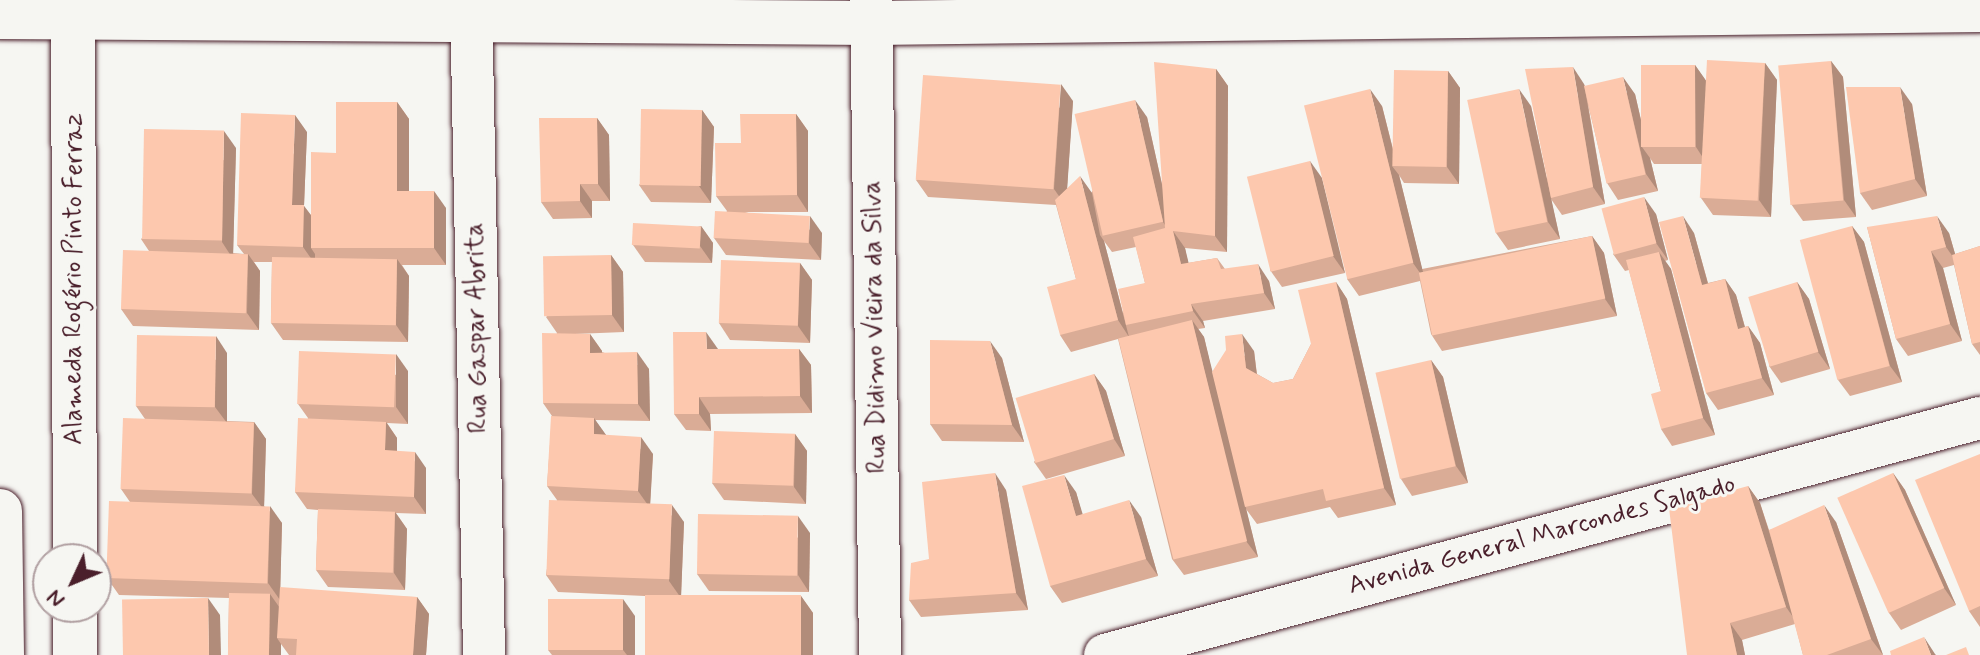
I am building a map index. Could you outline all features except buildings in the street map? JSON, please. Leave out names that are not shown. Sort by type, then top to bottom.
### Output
[{"type":"street","points":[[0,17],[74,10],[1977,7]]},
{"type":"street","name":"Alameda Rogério Pinto Ferraz","points":[[74,10],[75,543]]},
{"type":"street","name":"Rua Gaspar Abrita","points":[[471,10],[484,655]]},
{"type":"street","name":"Rua Didimo Vieira da Silva","points":[[872,11],[880,655]]},
{"type":"street","name":"Avenida General Marcondes Salgado","points":[[1105,655],[1980,418]]},
{"type":"street","points":[[0,511],[2,655]]},
{"type":"street","points":[[75,623],[75,655]]}]
